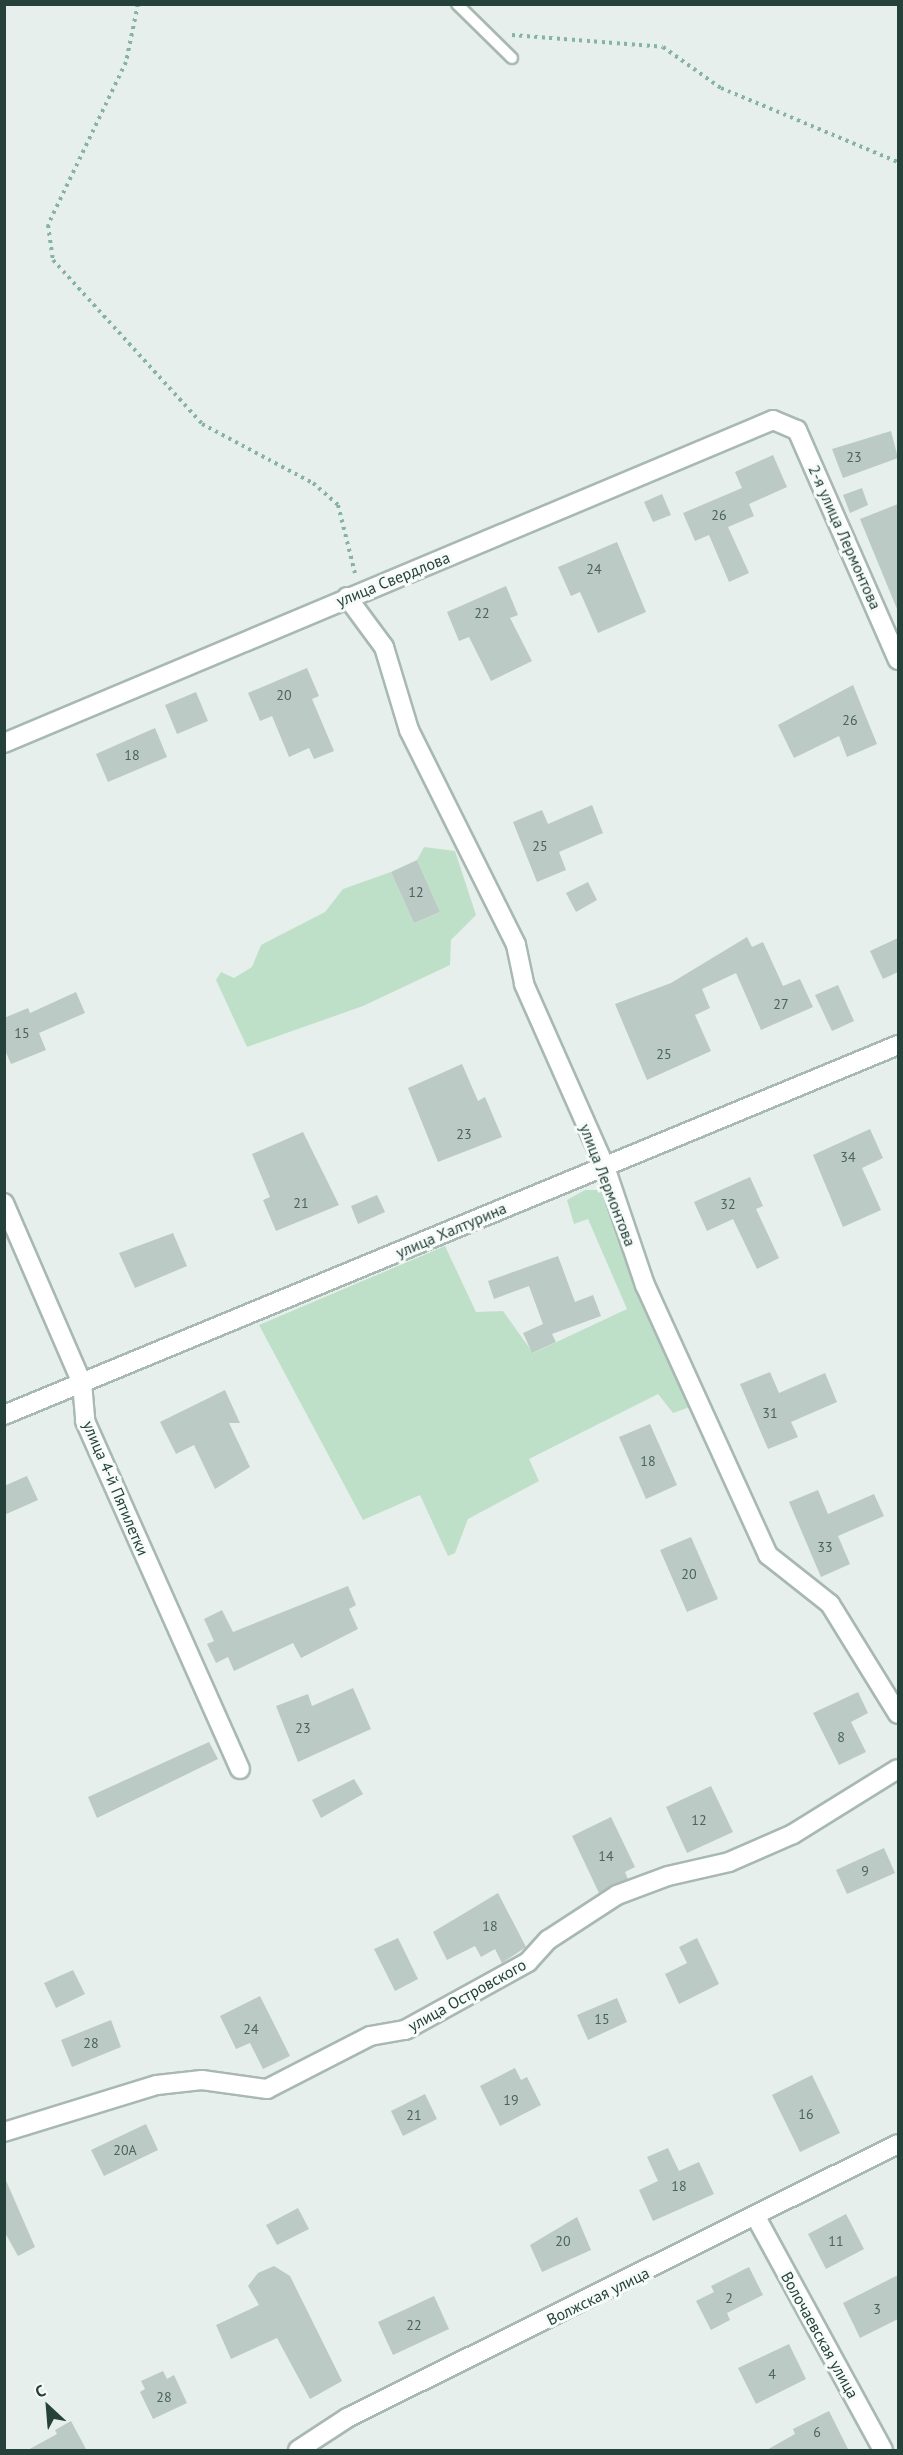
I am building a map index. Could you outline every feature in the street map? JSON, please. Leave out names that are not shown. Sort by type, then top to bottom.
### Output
[{"type":"street","name":"улица Свердлова","points":[[4,743],[143,689],[352,594],[578,506],[773,420],[783,421]]},
{"type":"street","name":"2-я улица Лермонтова","points":[[783,421],[797,430],[824,485],[898,660]]},
{"type":"street","name":"улица Лермонтова","points":[[352,594],[384,647],[409,730],[516,945],[524,984],[605,1167],[645,1285],[768,1555],[830,1604],[898,1714]]},
{"type":"street","name":"улица Халтурина","points":[[4,1415],[898,1045]]},
{"type":"street","name":"улица 4-й Пятилетки","points":[[4,1203],[82,1383],[85,1421],[240,1769]]},
{"type":"street","name":"улица Островского","points":[[4,2132],[157,2085],[202,2080],[267,2089],[370,2036],[405,2030],[528,1962],[548,1940],[617,1895],[668,1876],[729,1862],[793,1834],[898,1769]]},
{"type":"street","name":"Волжская улица","points":[[298,2451],[347,2418],[757,2219],[898,2144]]},
{"type":"street","name":"Волочаевская улица","points":[[757,2219],[883,2451]]},
{"type":"lane","points":[[458,4],[512,58]]},
{"type":"path","points":[[138,4],[126,62],[48,225],[52,260],[202,424],[313,483],[338,505],[347,526],[352,594]]},
{"type":"path","points":[[482,29],[544,41],[609,39],[663,47],[721,88],[898,162]]},
{"type":"green space","points":[[424,847],[455,851],[476,915],[451,940],[450,965],[363,1006],[247,1047],[216,980],[221,972],[234,978],[252,967],[261,945],[325,912],[343,889],[391,872],[414,923],[440,912],[417,860]]},
{"type":"green space","points":[[585,1190],[603,1190],[693,1406],[673,1413],[658,1394],[529,1459],[539,1481],[468,1519],[455,1553],[448,1556],[420,1495],[363,1520],[259,1325],[445,1246],[476,1312],[503,1311],[533,1353],[627,1309],[588,1219],[574,1224],[567,1200]]},
{"type":"building","points":[[891,431],[898,458],[843,478],[832,449]]},
{"type":"building","points":[[773,455],[787,487],[749,504],[754,516],[728,527],[749,573],[729,582],[709,535],[695,541],[683,513],[742,488],[735,472]]},
{"type":"building","points":[[862,488],[868,505],[850,513],[843,495]]},
{"type":"building","points":[[662,494],[671,515],[653,522],[644,502]]},
{"type":"building","points":[[898,504],[898,609],[897,609],[860,519]]},
{"type":"building","points":[[617,542],[646,612],[598,633],[580,592],[571,596],[558,567]]},
{"type":"building","points":[[506,586],[518,615],[510,618],[532,661],[491,681],[469,637],[459,641],[447,612]]},
{"type":"building","points":[[307,668],[319,696],[312,699],[334,751],[314,759],[309,748],[289,757],[272,716],[260,721],[248,693]]},
{"type":"building","points":[[853,685],[877,744],[847,757],[839,736],[794,758],[778,725]]},
{"type":"building","points":[[196,692],[208,721],[177,734],[165,705]]},
{"type":"building","points":[[155,728],[167,757],[108,782],[96,754]]},
{"type":"building","points":[[592,805],[603,833],[559,852],[566,870],[537,882],[513,822],[542,810],[548,824]]},
{"type":"building","points":[[417,860],[440,912],[414,923],[391,872]]},
{"type":"building","points":[[588,882],[597,900],[576,912],[566,893]]},
{"type":"building","points":[[747,937],[752,947],[763,942],[783,986],[800,979],[813,1007],[761,1030],[736,973],[702,989],[710,1008],[695,1015],[711,1051],[647,1080],[615,1004],[671,983]]},
{"type":"building","points":[[898,938],[898,972],[883,979],[870,951]]},
{"type":"building","points":[[838,985],[854,1021],[832,1031],[815,995]]},
{"type":"building","points":[[76,992],[85,1013],[39,1033],[46,1050],[11,1064],[4,1048],[4,1018],[28,1008],[30,1013]]},
{"type":"building","points":[[462,1064],[478,1101],[485,1097],[502,1137],[438,1162],[408,1088]]},
{"type":"building","points":[[870,1129],[883,1158],[862,1168],[881,1210],[843,1227],[813,1155]]},
{"type":"building","points":[[303,1132],[339,1205],[276,1231],[263,1200],[270,1197],[252,1154]]},
{"type":"building","points":[[750,1177],[763,1206],[756,1209],[779,1258],[757,1269],[733,1219],[707,1231],[694,1202]]},
{"type":"building","points":[[377,1195],[385,1212],[358,1224],[351,1206]]},
{"type":"building","points":[[173,1233],[187,1266],[135,1288],[119,1253]]},
{"type":"building","points":[[558,1256],[575,1302],[593,1295],[601,1316],[552,1334],[556,1342],[532,1353],[523,1333],[543,1324],[529,1286],[494,1299],[488,1281]]},
{"type":"building","points":[[770,1372],[779,1393],[825,1373],[837,1402],[791,1422],[798,1437],[768,1449],[740,1384]]},
{"type":"building","points":[[225,1390],[240,1423],[229,1423],[250,1467],[215,1489],[194,1445],[176,1454],[160,1422]]},
{"type":"building","points":[[650,1424],[677,1485],[646,1499],[619,1437]]},
{"type":"building","points":[[27,1476],[38,1500],[4,1515],[4,1486]]},
{"type":"building","points":[[818,1490],[828,1514],[874,1494],[884,1516],[838,1536],[850,1564],[821,1577],[789,1502]]},
{"type":"building","points":[[691,1537],[718,1599],[687,1612],[660,1550]]},
{"type":"building","points":[[348,1586],[356,1605],[349,1609],[358,1629],[301,1658],[293,1643],[234,1671],[228,1657],[216,1663],[207,1644],[214,1641],[204,1619],[222,1610],[233,1632]]},
{"type":"building","points":[[353,1688],[371,1729],[298,1762],[276,1706],[308,1694],[312,1706]]},
{"type":"building","points":[[858,1692],[868,1713],[851,1722],[866,1752],[839,1765],[813,1713]]},
{"type":"building","points":[[209,1742],[218,1759],[97,1818],[88,1797]]},
{"type":"building","points":[[354,1779],[363,1794],[321,1818],[312,1800]]},
{"type":"building","points":[[711,1786],[733,1832],[687,1853],[666,1807]]},
{"type":"building","points":[[611,1817],[635,1867],[625,1872],[628,1879],[599,1893],[572,1836]]},
{"type":"building","points":[[884,1848],[895,1873],[847,1894],[836,1870]]},
{"type":"building","points":[[498,1893],[526,1947],[502,1963],[495,1949],[481,1957],[475,1946],[447,1960],[433,1932]]},
{"type":"building","points":[[398,1938],[418,1979],[395,1991],[374,1949]]},
{"type":"building","points":[[697,1938],[719,1984],[679,2004],[665,1974],[687,1963],[679,1947]]},
{"type":"building","points":[[73,1970],[85,1994],[56,2008],[44,1983]]},
{"type":"building","points":[[260,1996],[290,2056],[263,2069],[250,2043],[236,2049],[220,2016]]},
{"type":"building","points":[[617,1998],[627,2022],[588,2040],[577,2015]]},
{"type":"building","points":[[111,2020],[121,2047],[72,2067],[61,2040]]},
{"type":"building","points":[[515,2068],[521,2080],[527,2077],[541,2105],[500,2126],[480,2086]]},
{"type":"building","points":[[812,2075],[840,2133],[800,2152],[772,2095]]},
{"type":"building","points":[[425,2094],[437,2119],[403,2136],[391,2111]]},
{"type":"building","points":[[146,2124],[158,2150],[104,2176],[91,2150]]},
{"type":"building","points":[[668,2148],[679,2171],[699,2162],[714,2194],[653,2221],[639,2190],[658,2181],[647,2157]]},
{"type":"building","points":[[4,2176],[35,2247],[18,2256],[4,2231]]},
{"type":"building","points":[[298,2208],[309,2229],[277,2245],[266,2225]]},
{"type":"building","points":[[846,2214],[864,2249],[826,2269],[808,2234]]},
{"type":"building","points":[[577,2217],[591,2250],[542,2272],[530,2245]]},
{"type":"building","points":[[274,2266],[290,2276],[342,2381],[310,2399],[277,2338],[231,2359],[216,2325],[259,2305],[248,2286],[258,2273]]},
{"type":"building","points":[[749,2267],[763,2295],[727,2313],[730,2320],[711,2330],[696,2301],[714,2292],[711,2286]]},
{"type":"building","points":[[898,2275],[898,2319],[860,2338],[843,2303]]},
{"type":"building","points":[[434,2296],[449,2329],[393,2355],[378,2322]]},
{"type":"building","points":[[789,2344],[806,2379],[756,2404],[738,2368]]},
{"type":"building","points":[[163,2371],[167,2379],[174,2375],[187,2403],[153,2419],[140,2392],[145,2389],[141,2381]]},
{"type":"building","points":[[829,2411],[849,2451],[765,2451],[795,2434],[793,2429]]},
{"type":"building","points":[[71,2421],[87,2451],[26,2451],[57,2434],[55,2430]]}]
